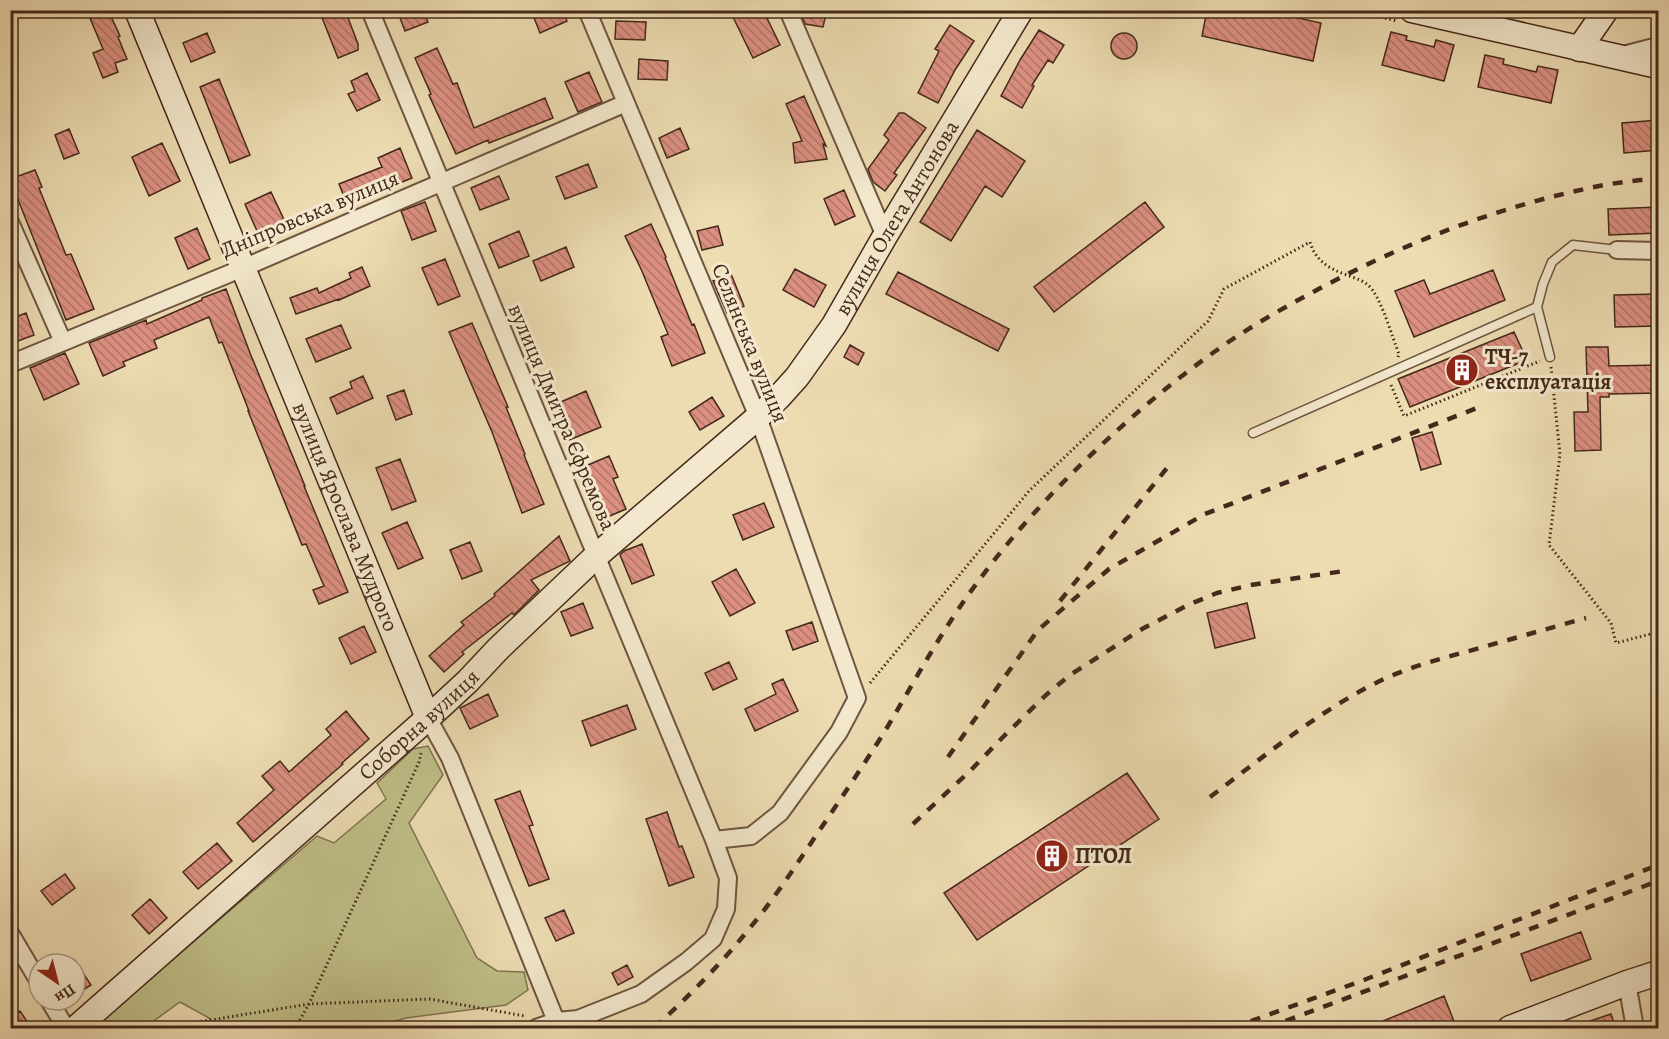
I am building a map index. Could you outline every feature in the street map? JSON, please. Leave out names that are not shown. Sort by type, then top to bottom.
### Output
[{"type":"street","name":"вулиця Ярослава Мудрого","points":[[137,10],[428,718],[450,758],[556,1021]]},
{"type":"street","name":"вулиця Дмитра Єфремова","points":[[370,10],[728,878],[726,909],[713,939],[686,962],[641,994],[578,1019],[556,1021],[537,1029]]},
{"type":"street","name":"Селянська вулиця","points":[[587,10],[758,417],[857,698]]},
{"type":"street","points":[[788,10],[885,236]]},
{"type":"street","name":"вулиця Олега Антонова","points":[[758,417],[785,391],[834,325],[1021,10]]},
{"type":"street","points":[[1412,10],[1659,66]]},
{"type":"street","points":[[1580,49],[1605,10]]},
{"type":"street","points":[[1619,56],[1659,46]]},
{"type":"street","name":"Дніпровська вулиця","points":[[10,364],[243,268],[626,103]]},
{"type":"street","points":[[10,222],[63,342]]},
{"type":"street","points":[[1617,250],[1659,251]]},
{"type":"street","name":"Соборна вулиця","points":[[76,1029],[428,718],[595,557],[758,417]]},
{"type":"street","points":[[714,840],[751,836],[780,813],[839,732],[857,698]]},
{"type":"street","points":[[10,933],[27,962]]},
{"type":"street","points":[[1510,1029],[1627,983],[1659,973]]},
{"type":"street","points":[[1627,983],[1635,1029]]},
{"type":"street","points":[[56,1012],[66,1029]]},
{"type":"lane","points":[[1550,357],[1537,307],[1552,262],[1574,245],[1617,250]]},
{"type":"lane","points":[[1253,433],[1537,307]]},
{"type":"path","points":[[857,698],[1029,491],[1208,321],[1224,289],[1310,242]]},
{"type":"path","points":[[1550,357],[1560,454],[1549,545],[1611,623],[1616,643],[1659,632]]},
{"type":"path","points":[[295,1029],[309,1004],[419,762],[421,751]]},
{"type":"path","points":[[161,1029],[309,1004],[429,999],[556,1021]]},
{"type":"shaded area","points":[[428,746],[443,775],[409,823],[477,958],[497,971],[524,972],[528,990],[506,1005],[406,1018],[369,1028],[215,1028],[209,1018],[180,1002],[144,1028],[93,1028],[317,836],[334,843],[386,799],[377,783],[413,749]]},
{"type":"building","points":[[108,10],[120,36],[118,37],[127,59],[115,63],[118,72],[103,78],[93,53],[103,49],[90,18]]},
{"type":"building","points":[[319,10],[345,10],[358,44],[358,50],[338,58]]},
{"type":"building","points":[[397,10],[423,10],[428,22],[405,31]]},
{"type":"building","points":[[531,10],[562,10],[567,21],[540,33]]},
{"type":"building","points":[[747,10],[763,10],[780,45],[753,58],[733,17]]},
{"type":"building","points":[[800,10],[827,10],[823,27],[805,24]]},
{"type":"building","points":[[1207,10],[1262,10],[1321,23],[1313,61],[1202,36]]},
{"type":"building","points":[[616,21],[646,22],[645,40],[615,39]]},
{"type":"building","points":[[950,25],[974,41],[955,70],[938,103],[918,93],[939,51],[935,49]]},
{"type":"building","points":[[1039,30],[1064,45],[1053,63],[1048,60],[1032,85],[1034,86],[1022,108],[1001,96]]},
{"type":"building","points":[[1391,32],[1407,36],[1406,40],[1434,47],[1436,40],[1454,45],[1444,81],[1382,65]]},
{"type":"building","points":[[207,33],[215,52],[191,62],[183,43]]},
{"type":"building","points":[[1124,33],[1133,37],[1137,46],[1133,55],[1124,59],[1115,55],[1111,46],[1115,37]]},
{"type":"building","points":[[437,48],[453,84],[457,83],[474,128],[545,98],[553,118],[489,143],[488,140],[456,154],[415,58]]},
{"type":"building","points":[[1485,55],[1504,59],[1503,64],[1536,72],[1538,66],[1558,70],[1551,103],[1478,87]]},
{"type":"building","points":[[639,59],[668,61],[667,80],[638,79]]},
{"type":"building","points":[[589,72],[602,102],[578,112],[565,82]]},
{"type":"building","points":[[367,73],[380,100],[357,111],[348,94],[355,91],[351,81]]},
{"type":"building","points":[[219,79],[250,155],[230,163],[200,87]]},
{"type":"building","points":[[804,96],[826,146],[823,144],[827,159],[795,163],[793,143],[802,141],[786,104]]},
{"type":"building","points":[[899,113],[904,113],[926,128],[894,173],[897,175],[885,191],[873,182],[868,169],[889,140],[884,135]]},
{"type":"building","points":[[1659,120],[1659,150],[1624,153],[1622,123]]},
{"type":"building","points":[[680,128],[689,149],[667,158],[659,138]]},
{"type":"building","points":[[69,129],[79,153],[64,159],[55,135]]},
{"type":"building","points":[[977,130],[1025,161],[1002,197],[985,186],[951,241],[920,222]]},
{"type":"building","points":[[162,143],[180,181],[149,196],[132,157]]},
{"type":"building","points":[[400,148],[412,178],[347,204],[339,184],[382,167],[378,158]]},
{"type":"building","points":[[588,164],[597,187],[565,199],[556,177]]},
{"type":"building","points":[[35,170],[42,187],[39,188],[66,255],[71,254],[94,309],[66,320],[17,197],[15,198],[10,187],[10,179]]},
{"type":"building","points":[[499,176],[509,199],[480,210],[471,188]]},
{"type":"building","points":[[844,190],[855,216],[835,225],[824,199]]},
{"type":"building","points":[[271,192],[288,228],[261,240],[245,204]]},
{"type":"building","points":[[425,202],[436,231],[412,240],[401,211]]},
{"type":"building","points":[[1145,202],[1164,227],[1054,312],[1034,287]]},
{"type":"building","points":[[1659,207],[1659,233],[1609,235],[1608,209]]},
{"type":"building","points":[[651,224],[705,353],[672,366],[661,337],[668,334],[625,236]]},
{"type":"building","points":[[718,226],[723,245],[702,250],[697,231]]},
{"type":"building","points":[[197,228],[210,259],[188,269],[175,238]]},
{"type":"building","points":[[519,231],[529,256],[499,268],[489,244]]},
{"type":"building","points":[[566,247],[574,267],[541,281],[533,261]]},
{"type":"building","points":[[445,259],[460,296],[438,305],[422,268]]},
{"type":"building","points":[[362,267],[370,286],[339,300],[296,314],[290,298],[317,288],[319,293],[351,278],[349,273]]},
{"type":"building","points":[[795,269],[826,285],[814,307],[783,290]]},
{"type":"building","points":[[1493,270],[1505,300],[1414,337],[1395,291],[1424,280],[1430,294]]},
{"type":"building","points":[[898,272],[1009,329],[998,351],[886,294]]},
{"type":"building","points":[[731,274],[744,306],[727,313],[713,281]]},
{"type":"building","points":[[226,289],[348,592],[319,604],[313,590],[324,586],[306,544],[302,545],[222,342],[219,343],[209,317],[154,340],[157,348],[123,362],[125,366],[103,376],[89,343],[146,320],[147,324]]},
{"type":"building","points":[[1659,294],[1659,326],[1615,327],[1614,295]]},
{"type":"building","points":[[26,313],[34,335],[10,344],[10,319]]},
{"type":"building","points":[[472,323],[508,407],[506,407],[544,504],[522,513],[492,432],[449,332]]},
{"type":"building","points":[[341,325],[351,348],[316,362],[306,339]]},
{"type":"building","name":"ТЧ-7 експлуатація","points":[[1514,332],[1527,360],[1410,407],[1398,379]]},
{"type":"building","points":[[850,345],[864,353],[858,365],[844,357]]},
{"type":"building","points":[[1586,347],[1608,347],[1609,366],[1659,365],[1659,393],[1609,394],[1609,397],[1600,397],[1601,450],[1575,451],[1574,412],[1588,412]]},
{"type":"building","points":[[65,353],[79,384],[44,400],[30,368]]},
{"type":"building","points":[[363,376],[373,398],[337,414],[330,398],[352,388],[350,382]]},
{"type":"building","points":[[404,390],[412,414],[396,420],[387,396]]},
{"type":"building","points":[[586,391],[601,427],[569,440],[554,405]]},
{"type":"building","points":[[712,397],[724,416],[700,430],[689,412]]},
{"type":"building","points":[[1432,432],[1441,464],[1421,470],[1412,438]]},
{"type":"building","points":[[609,456],[618,477],[613,479],[626,509],[605,518],[581,468]]},
{"type":"building","points":[[400,459],[416,501],[392,510],[376,468]]},
{"type":"building","points":[[764,503],[774,527],[743,540],[733,515]]},
{"type":"building","points":[[407,522],[423,558],[398,569],[382,533]]},
{"type":"building","points":[[559,536],[570,561],[531,580],[539,590],[514,615],[512,613],[462,652],[464,654],[444,672],[429,656],[464,625],[461,622],[495,596],[494,594]]},
{"type":"building","points":[[470,542],[482,571],[462,579],[450,550]]},
{"type":"building","points":[[642,544],[654,575],[632,584],[620,555]]},
{"type":"building","points":[[736,569],[755,603],[730,616],[712,582]]},
{"type":"building","points":[[583,603],[593,628],[571,636],[561,612]]},
{"type":"building","points":[[1247,603],[1255,638],[1215,648],[1207,613]]},
{"type":"building","points":[[812,622],[818,641],[793,650],[786,631]]},
{"type":"building","points":[[364,626],[376,652],[351,664],[339,638]]},
{"type":"building","points":[[729,662],[737,679],[713,690],[705,673]]},
{"type":"building","points":[[783,679],[798,711],[755,731],[745,709],[776,694],[772,684]]},
{"type":"building","points":[[488,694],[498,716],[470,729],[460,708]]},
{"type":"building","points":[[627,705],[636,729],[591,746],[582,721]]},
{"type":"building","points":[[346,711],[369,739],[253,842],[237,823],[274,790],[262,776],[280,761],[289,772],[331,735],[326,729]]},
{"type":"building","name":"ПТОЛ","points":[[1127,773],[1159,819],[977,940],[944,893]]},
{"type":"building","points":[[520,791],[533,825],[529,826],[549,879],[529,886],[495,800]]},
{"type":"building","points":[[667,812],[679,847],[682,846],[694,877],[669,886],[646,819]]},
{"type":"building","points":[[217,843],[232,861],[198,889],[183,872]]},
{"type":"building","points":[[65,874],[75,888],[52,905],[41,891]]},
{"type":"building","points":[[150,899],[167,918],[149,934],[132,915]]},
{"type":"building","points":[[564,910],[574,933],[556,941],[545,918]]},
{"type":"building","points":[[1581,932],[1591,959],[1531,981],[1521,954]]},
{"type":"building","points":[[627,965],[633,977],[618,985],[612,973]]},
{"type":"building","points":[[1444,996],[1457,1029],[1366,1029],[1366,1028]]},
{"type":"building","points":[[20,1011],[32,1029],[10,1029],[10,1018]]},
{"type":"building","points":[[1611,1014],[1616,1029],[1575,1029],[1575,1026]]},
{"type":"railway","points":[[654,1028],[715,968],[776,894],[877,744],[948,625],[980,578],[1054,492],[1141,409],[1192,368],[1248,329],[1281,309],[1384,257],[1455,227],[1529,203],[1604,185],[1658,178]]},
{"type":"railway","points":[[948,757],[1038,630],[1109,569],[1205,514],[1477,408]]},
{"type":"railway","points":[[1060,601],[1171,463]]},
{"type":"railway","points":[[913,824],[1046,695],[1070,675],[1142,629],[1217,593],[1251,585],[1344,571]]},
{"type":"railway","points":[[1210,797],[1316,718],[1384,679],[1431,662],[1586,618]]},
{"type":"railway","points":[[1232,1028],[1364,980],[1658,865]]},
{"type":"railway","points":[[1267,1028],[1658,881]]},
{"type":"place","name":"ТЧ-7 експлуатація","points":[[1462,370]]},
{"type":"place","name":"ПТОЛ","points":[[1052,856]]}]
